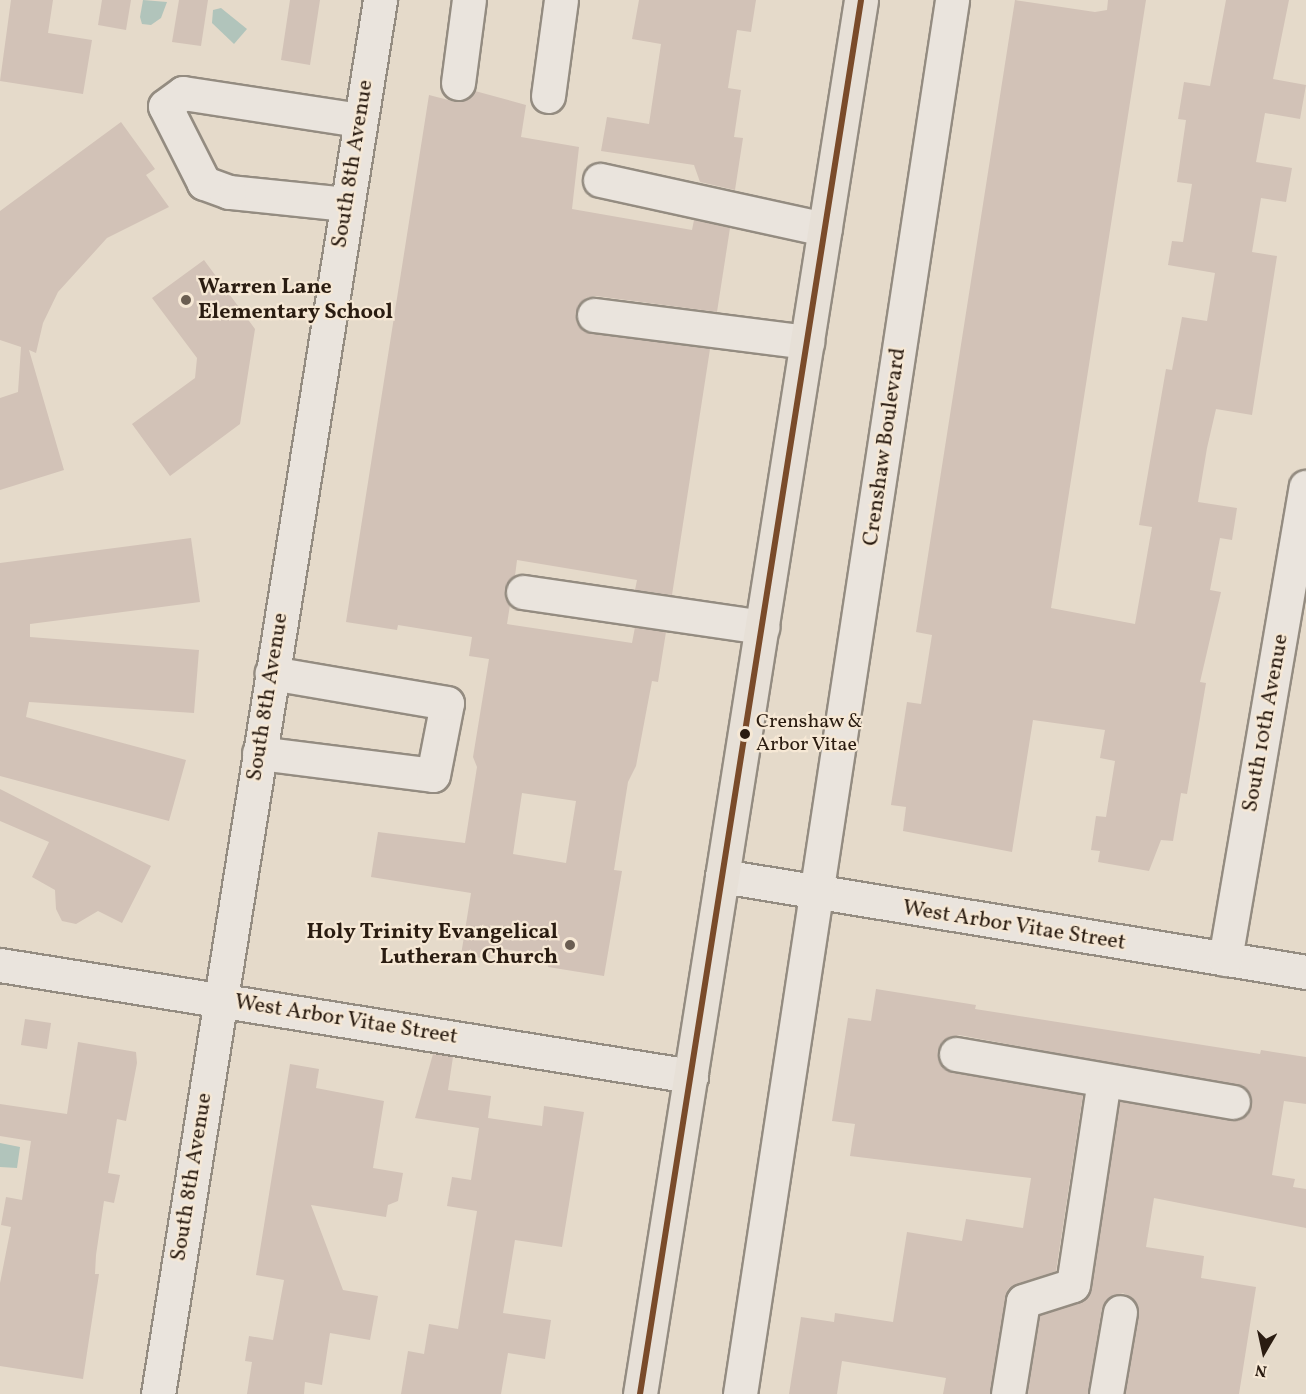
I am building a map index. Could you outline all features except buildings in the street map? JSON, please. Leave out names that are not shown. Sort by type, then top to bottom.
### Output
[{"type":"main road","points":[[640,1394],[861,0]]},
{"type":"street","name":"South 8th Avenue","points":[[158,1394],[219,999],[380,0]]},
{"type":"street","points":[[458,83],[470,0]]},
{"type":"street","points":[[548,96],[561,0]]},
{"type":"street","name":"Crenshaw Boulevard","points":[[740,1394],[818,895],[952,0]]},
{"type":"street","points":[[346,204],[229,192],[204,183],[165,106],[183,93],[360,120]]},
{"type":"street","points":[[600,180],[825,229]]},
{"type":"street","points":[[594,315],[807,342]]},
{"type":"street","name":"South 10th Avenue","points":[[1225,959],[1306,487]]},
{"type":"street","points":[[523,592],[762,627]]},
{"type":"street","points":[[259,753],[434,775],[447,704],[272,673]]},
{"type":"street","name":"West Arbor Vitae Street","points":[[722,876],[818,895],[1306,972]]},
{"type":"street","name":"West Arbor Vitae Street","points":[[0,965],[691,1076]]},
{"type":"street","points":[[956,1054],[1233,1102]]},
{"type":"street","points":[[1008,1394],[1023,1301],[1073,1285],[1104,1080]]},
{"type":"street","points":[[1106,1394],[1120,1312]]},
{"type":"shaded area","points":[[143,0],[167,2],[161,18],[151,25],[142,24],[140,17]]},
{"type":"shaded area","points":[[221,8],[247,29],[234,44],[212,23],[213,10]]},
{"type":"shaded area","points":[[0,1143],[20,1147],[17,1168],[0,1167]]},
{"type":"transit line","points":[[640,1394],[861,0]]},
{"type":"place","name":"Warren Lane Elementary School","points":[[186,300]]},
{"type":"place","name":"Crenshaw & Arbor Vitae","points":[[745,734]]},
{"type":"place","name":"Holy Trinity Evangelical Lutheran Church","points":[[570,945]]}]
